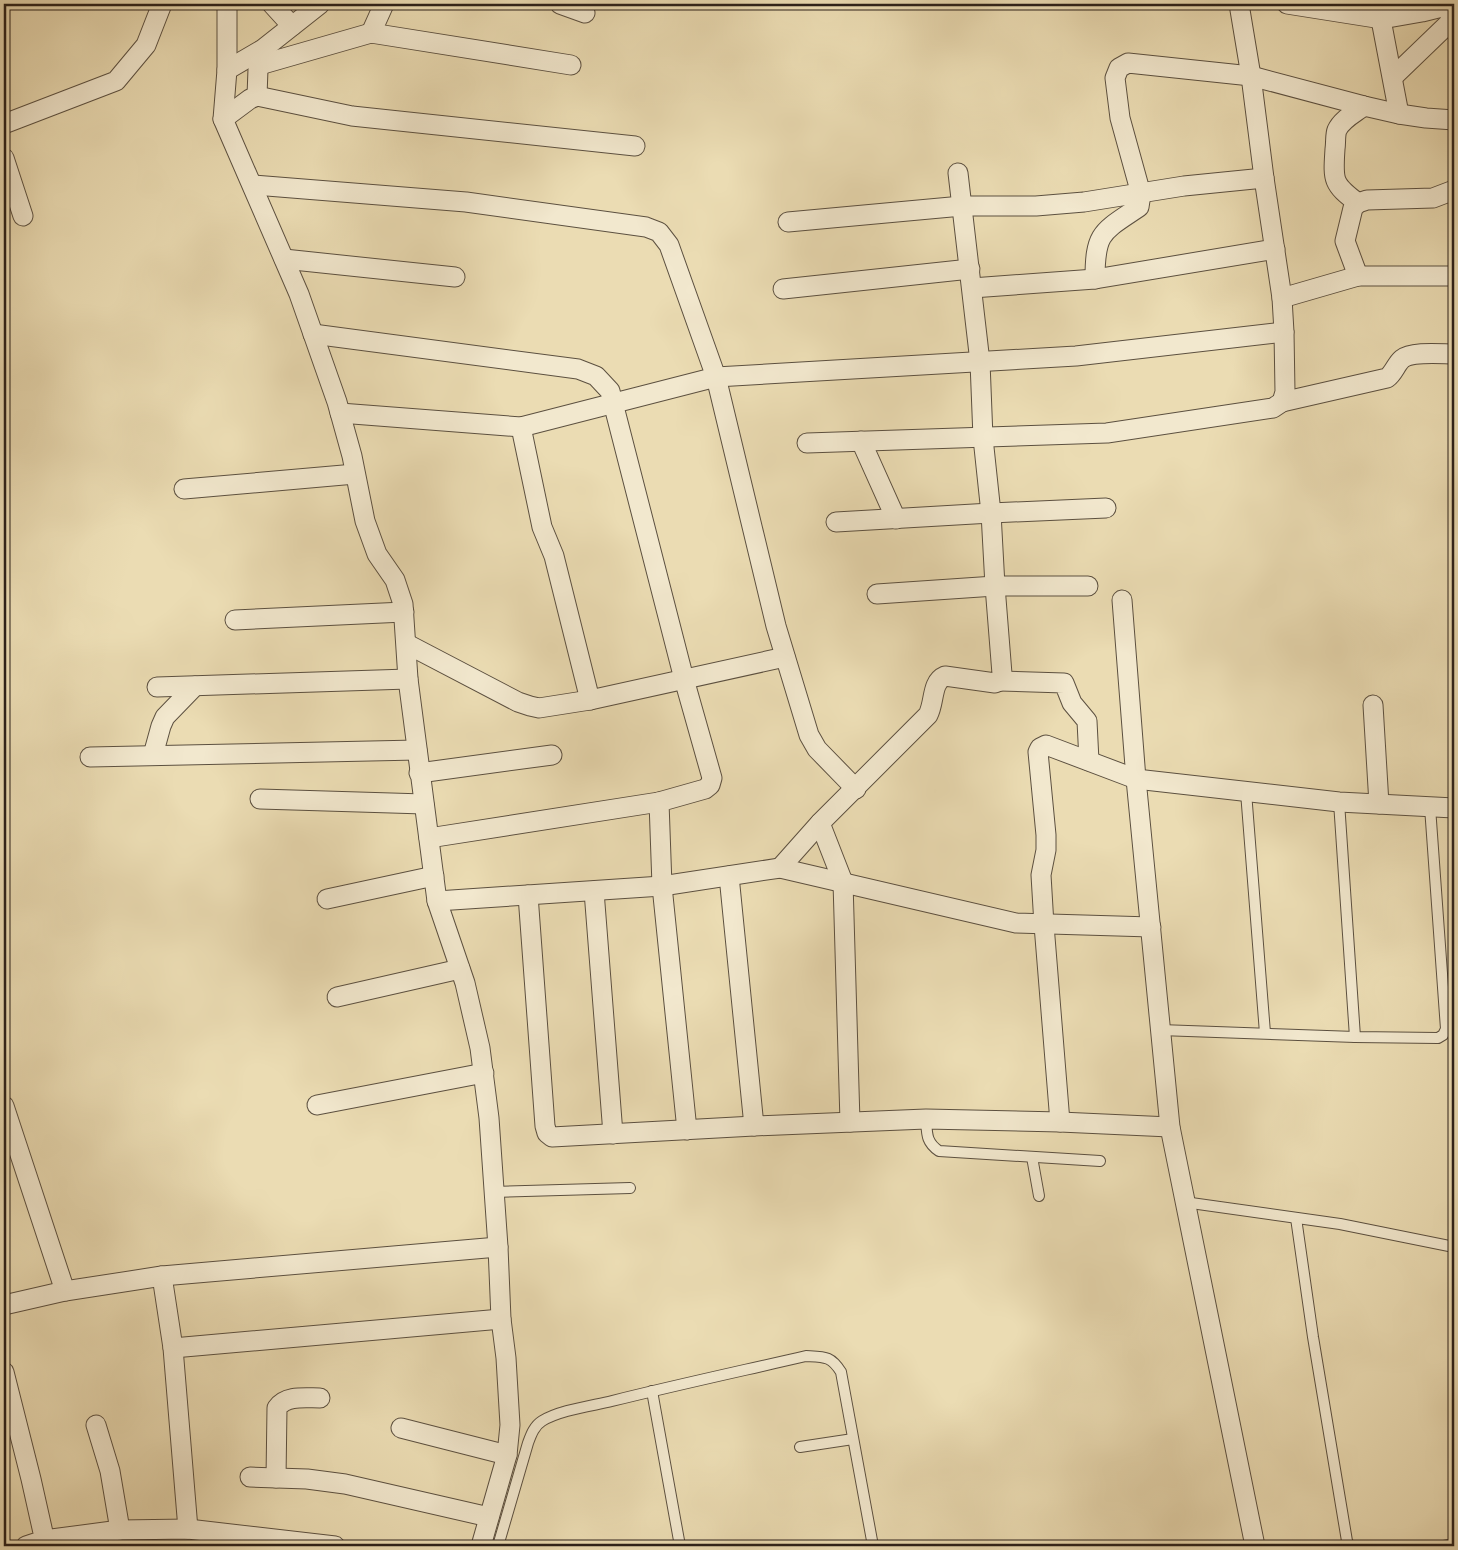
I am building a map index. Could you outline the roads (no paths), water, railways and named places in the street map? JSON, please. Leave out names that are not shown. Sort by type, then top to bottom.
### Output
[{"type":"street","points":[[4,124],[116,81],[146,45],[162,4]]},
{"type":"street","points":[[227,4],[227,70],[222,119],[284,259],[313,334],[340,413],[365,521],[377,554],[395,580],[403,604],[408,679],[437,901],[460,969],[480,1048],[484,1073],[494,1192],[501,1320],[506,1358],[510,1425],[507,1455],[481,1546]]},
{"type":"street","points":[[272,4],[292,26]]},
{"type":"street","points":[[227,70],[263,48],[320,4]]},
{"type":"street","points":[[371,32],[384,4]]},
{"type":"street","points":[[560,4],[585,13]]},
{"type":"street","points":[[1240,4],[1252,76],[1264,178],[1282,298],[1285,392],[1282,402]]},
{"type":"street","points":[[1287,4],[1422,12],[1454,4]]},
{"type":"street","points":[[1380,11],[1399,114]]},
{"type":"street","points":[[1393,77],[1448,24],[1454,14]]},
{"type":"street","points":[[257,96],[258,70],[263,64],[371,32],[571,65]]},
{"type":"street","points":[[1095,279],[1095,254],[1100,237],[1109,227],[1139,207],[1141,194],[1120,118],[1115,78],[1119,68],[1128,63],[1252,76],[1399,114],[1454,120]]},
{"type":"street","points":[[222,119],[257,96],[352,116],[635,146]]},
{"type":"street","points":[[1358,203],[1341,191],[1333,171],[1337,130],[1348,117],[1364,106]]},
{"type":"street","points":[[4,158],[23,216]]},
{"type":"street","points":[[958,173],[980,362],[983,438],[991,513],[1002,674],[1000,681]]},
{"type":"street","points":[[788,222],[962,206],[1036,206],[1084,202],[1184,186],[1264,178]]},
{"type":"street","points":[[252,184],[466,202],[646,227],[659,232],[669,245],[716,376],[785,657],[809,735],[817,749],[856,789]]},
{"type":"street","points":[[1358,276],[1345,241],[1354,208],[1358,203],[1366,200],[1433,198],[1454,190]]},
{"type":"street","points":[[783,289],[971,278],[1095,279],[1275,249]]},
{"type":"street","points":[[284,259],[455,277]]},
{"type":"street","points":[[1282,298],[1358,276],[1454,276]]},
{"type":"street","points":[[340,413],[521,427],[716,376],[1076,356],[1284,332]]},
{"type":"street","points":[[313,334],[578,369],[596,376],[610,391],[684,680],[712,778],[710,785],[705,789],[659,802],[429,838]]},
{"type":"street","points":[[807,443],[1107,433],[1273,408],[1282,402],[1388,378],[1393,374],[1398,362],[1411,354],[1454,354]]},
{"type":"street","points":[[521,427],[542,527],[554,556],[590,700]]},
{"type":"street","points":[[861,441],[896,519]]},
{"type":"street","points":[[184,489],[355,474]]},
{"type":"street","points":[[836,522],[1106,508]]},
{"type":"street","points":[[877,594],[995,586],[1088,586]]},
{"type":"street","points":[[1122,600],[1136,779],[1170,1127],[1255,1546]]},
{"type":"street","points":[[236,620],[404,612]]},
{"type":"street","points":[[407,644],[530,706],[540,708],[590,700],[785,657]]},
{"type":"street","points":[[780,868],[820,823],[928,715],[932,707],[935,688],[940,679],[946,676],[995,683],[1000,681],[1064,683],[1072,702],[1087,721],[1089,761]]},
{"type":"street","points":[[158,687],[408,679]]},
{"type":"street","points":[[153,755],[165,717],[195,686]]},
{"type":"street","points":[[1373,705],[1379,804]]},
{"type":"street","points":[[1060,1122],[1041,875],[1046,850],[1046,835],[1038,752],[1040,748],[1046,745],[1136,779],[1339,802],[1454,808]]},
{"type":"street","points":[[90,757],[417,750]]},
{"type":"street","points":[[419,772],[552,755]]},
{"type":"street","points":[[260,799],[424,804]]},
{"type":"street","points":[[659,802],[662,886],[687,1130]]},
{"type":"street","points":[[820,823],[843,882],[850,1122]]},
{"type":"street","points":[[437,901],[662,886],[780,868],[1016,923],[1151,927]]},
{"type":"street","points":[[328,899],[434,876]]},
{"type":"street","points":[[729,876],[754,1126]]},
{"type":"street","points":[[594,891],[613,1134]]},
{"type":"street","points":[[528,895],[545,1126],[547,1133],[552,1137],[926,1119],[1170,1127]]},
{"type":"street","points":[[337,996],[460,969]]},
{"type":"street","points":[[317,1105],[484,1073]]},
{"type":"street","points":[[4,1106],[10,1145],[65,1291]]},
{"type":"street","points":[[4,1305],[65,1291],[162,1276],[498,1248]]},
{"type":"street","points":[[162,1276],[173,1348],[188,1529]]},
{"type":"street","points":[[173,1348],[501,1320]]},
{"type":"street","points":[[4,1372],[31,1479],[35,1543],[120,1530],[188,1529],[335,1546]]},
{"type":"street","points":[[276,1478],[277,1408],[280,1403],[287,1399],[320,1398]]},
{"type":"street","points":[[96,1425],[110,1471],[120,1530]]},
{"type":"street","points":[[401,1428],[507,1455]]},
{"type":"street","points":[[250,1477],[308,1479],[345,1484],[489,1517]]},
{"type":"lane","points":[[1246,792],[1265,1033]]},
{"type":"lane","points":[[1339,802],[1354,1037]]},
{"type":"lane","points":[[1160,1030],[1354,1037],[1438,1038],[1443,1035],[1446,1029],[1430,807]]},
{"type":"lane","points":[[926,1119],[928,1137],[932,1146],[939,1151],[1100,1161]]},
{"type":"lane","points":[[1032,1157],[1039,1196]]},
{"type":"lane","points":[[494,1192],[630,1188]]},
{"type":"lane","points":[[1184,1202],[1340,1224],[1454,1247]]},
{"type":"lane","points":[[1296,1218],[1347,1541],[1350,1546]]},
{"type":"lane","points":[[498,1546],[528,1443],[535,1428],[541,1422],[553,1416],[652,1391],[806,1356],[825,1356],[835,1363],[841,1372],[873,1546]]},
{"type":"lane","points":[[652,1391],[680,1546]]},
{"type":"lane","points":[[800,1447],[853,1438]]},
{"type":"lane","points":[[1444,1546],[1454,1544]]}]
